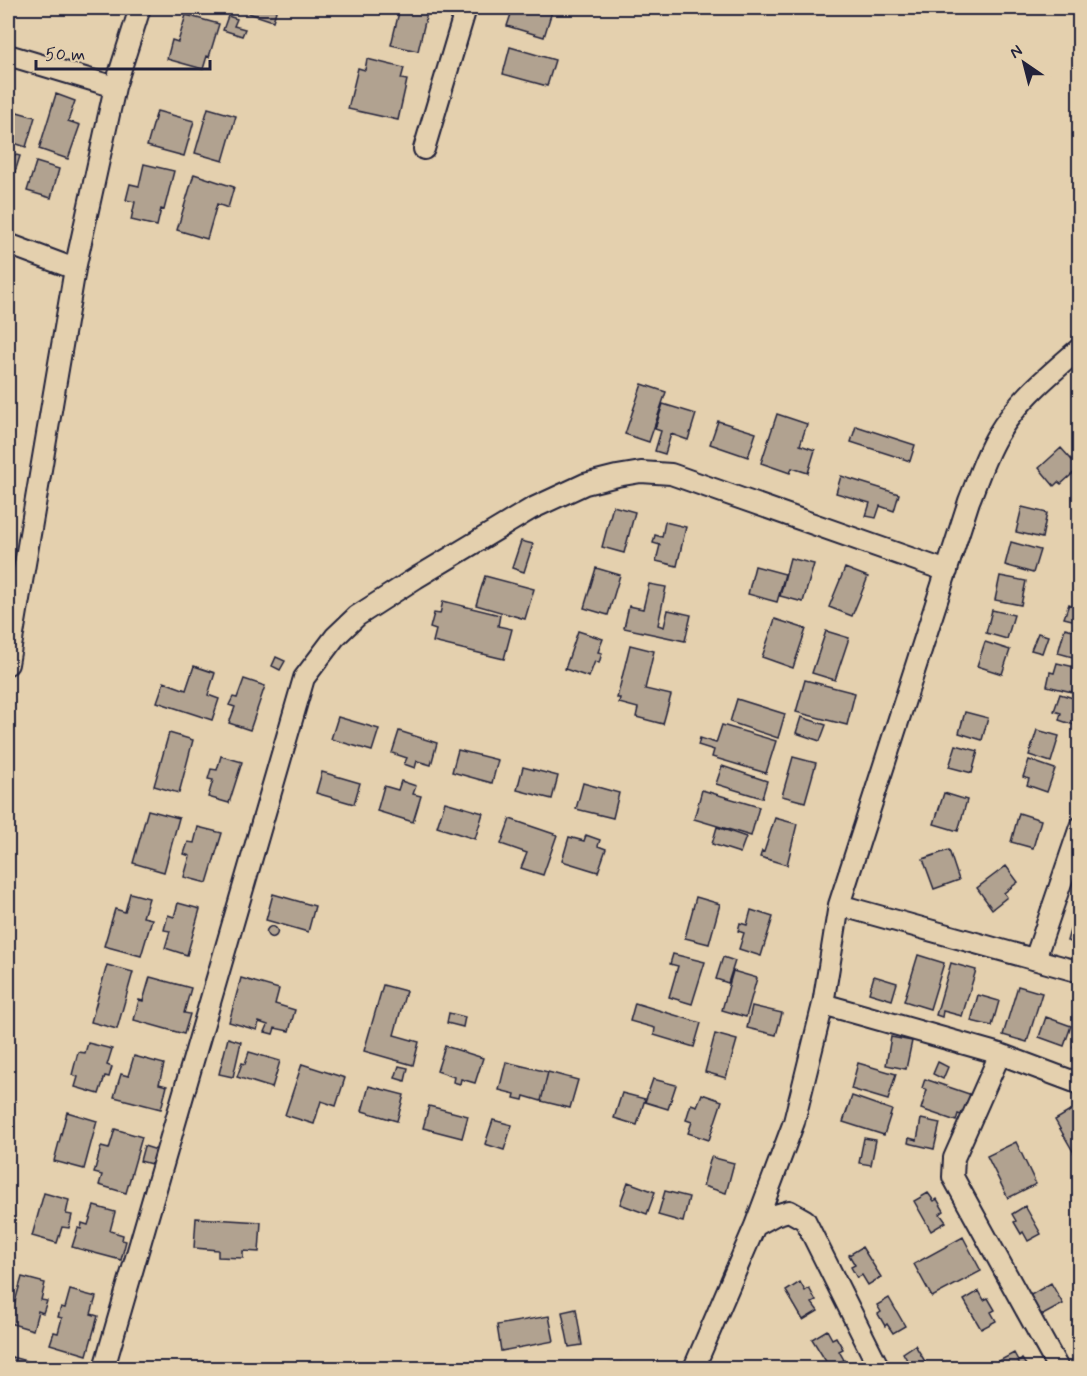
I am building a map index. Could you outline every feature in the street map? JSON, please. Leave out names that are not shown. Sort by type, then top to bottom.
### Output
[{"type":"street","points":[[8,664],[75,269],[115,87],[140,8]]},
{"type":"street","points":[[424,148],[466,8]]},
{"type":"street","points":[[8,56],[115,87]]},
{"type":"street","points":[[8,244],[75,269]]},
{"type":"street","points":[[694,1368],[755,1227],[794,1122],[823,1004],[839,905],[969,501],[997,437],[1017,406],[1080,348]]},
{"type":"street","points":[[104,1368],[304,678],[335,637],[357,616],[424,572],[531,509],[585,484],[642,472],[671,474],[947,571]]},
{"type":"street","points":[[1035,959],[1080,827]]},
{"type":"street","points":[[839,905],[1080,972]]},
{"type":"street","points":[[823,1004],[1000,1054],[1080,1084]]},
{"type":"street","points":[[1000,1054],[954,1158],[953,1176],[1058,1368]]},
{"type":"street","points":[[755,1227],[775,1215],[789,1211],[805,1220],[879,1368]]},
{"type":"building","points":[[233,8],[277,8],[273,21]]},
{"type":"building","points":[[400,8],[428,9],[418,51],[391,45]]},
{"type":"building","points":[[513,8],[553,8],[544,37],[507,26]]},
{"type":"building","points":[[186,15],[219,24],[203,69],[167,59],[172,40],[178,42]]},
{"type":"building","points":[[228,16],[237,19],[234,26],[245,29],[242,36],[223,30]]},
{"type":"building","points":[[510,47],[555,60],[547,86],[503,74]]},
{"type":"building","points":[[367,59],[404,68],[401,79],[407,80],[398,120],[348,109],[358,68],[365,70]]},
{"type":"building","points":[[56,94],[75,101],[68,121],[80,125],[68,159],[39,149]]},
{"type":"building","points":[[208,108],[236,116],[223,161],[195,153]]},
{"type":"building","points":[[10,110],[35,117],[26,147],[8,141]]},
{"type":"building","points":[[157,111],[194,121],[184,156],[147,146]]},
{"type":"building","points":[[8,153],[20,156],[10,188],[8,187]]},
{"type":"building","points":[[36,162],[59,169],[51,198],[27,191]]},
{"type":"building","points":[[144,164],[174,171],[164,210],[161,209],[157,226],[131,220],[135,202],[126,200],[130,184],[139,186]]},
{"type":"building","points":[[194,174],[234,187],[228,208],[217,204],[207,239],[177,230]]},
{"type":"building","points":[[642,384],[666,392],[649,442],[625,434]]},
{"type":"building","points":[[663,404],[696,414],[688,440],[671,434],[665,454],[655,451],[661,431],[655,429]]},
{"type":"building","points":[[777,414],[807,424],[800,445],[815,450],[808,473],[792,468],[790,473],[761,463]]},
{"type":"building","points":[[718,421],[756,433],[748,457],[710,444]]},
{"type":"building","points":[[856,426],[915,445],[910,461],[851,442]]},
{"type":"building","points":[[1061,448],[1079,468],[1061,484],[1058,482],[1054,486],[1039,468]]},
{"type":"building","points":[[841,476],[899,494],[894,511],[880,506],[876,518],[866,516],[870,503],[836,493]]},
{"type":"building","points":[[613,506],[635,512],[624,553],[602,547]]},
{"type":"building","points":[[1022,507],[1047,513],[1042,538],[1016,532]]},
{"type":"building","points":[[665,522],[686,527],[677,566],[656,561],[660,545],[653,543],[655,535],[662,537]]},
{"type":"building","points":[[521,541],[533,544],[524,572],[512,568]]},
{"type":"building","points":[[1011,542],[1040,550],[1033,573],[1005,565]]},
{"type":"building","points":[[790,558],[814,564],[803,602],[780,596]]},
{"type":"building","points":[[755,566],[785,574],[777,602],[748,594]]},
{"type":"building","points":[[596,568],[620,575],[608,615],[584,608]]},
{"type":"building","points":[[845,568],[868,577],[852,616],[829,607]]},
{"type":"building","points":[[485,576],[534,589],[525,619],[476,605]]},
{"type":"building","points":[[1000,576],[1026,581],[1021,605],[995,600]]},
{"type":"building","points":[[649,584],[666,587],[658,625],[664,627],[668,610],[691,615],[685,641],[624,628],[629,606],[643,609]]},
{"type":"building","points":[[443,601],[500,615],[498,626],[512,629],[504,659],[433,642],[436,630],[430,628],[434,613],[440,614]]},
{"type":"building","points":[[1069,604],[1080,608],[1080,622],[1064,618]]},
{"type":"building","points":[[992,610],[1014,615],[1007,639],[986,633]]},
{"type":"building","points":[[775,619],[806,629],[793,668],[762,657]]},
{"type":"building","points":[[1065,628],[1080,632],[1080,659],[1058,653]]},
{"type":"building","points":[[578,631],[603,639],[598,652],[602,653],[599,663],[595,661],[589,677],[565,669]]},
{"type":"building","points":[[826,631],[849,638],[835,680],[812,673]]},
{"type":"building","points":[[1038,633],[1048,636],[1042,653],[1031,650]]},
{"type":"building","points":[[985,642],[1010,650],[1002,674],[977,666]]},
{"type":"building","points":[[630,645],[654,651],[645,689],[671,695],[663,724],[636,717],[638,708],[619,703],[620,698],[617,698]]},
{"type":"building","points":[[276,657],[285,661],[280,670],[272,666]]},
{"type":"building","points":[[1057,663],[1079,668],[1072,692],[1047,686],[1050,672],[1054,673]]},
{"type":"building","points":[[194,666],[215,673],[208,695],[219,699],[212,720],[157,702],[164,682],[186,690]]},
{"type":"building","points":[[244,679],[265,686],[250,730],[229,723],[235,707],[229,705],[233,697],[237,698]]},
{"type":"building","points":[[805,680],[855,693],[847,725],[796,712]]},
{"type":"building","points":[[1060,694],[1080,700],[1080,719],[1077,726],[1059,720],[1061,713],[1054,711]]},
{"type":"building","points":[[737,699],[785,714],[778,738],[730,722]]},
{"type":"building","points":[[965,712],[988,718],[982,740],[959,733]]},
{"type":"building","points":[[338,717],[379,729],[372,751],[331,739]]},
{"type":"building","points":[[801,717],[826,725],[820,741],[796,733]]},
{"type":"building","points":[[722,725],[776,741],[766,773],[712,757],[714,750],[698,745],[700,738],[716,743]]},
{"type":"building","points":[[1037,730],[1059,736],[1051,762],[1029,755]]},
{"type":"building","points":[[399,731],[437,743],[431,765],[417,761],[415,768],[404,764],[407,758],[392,753]]},
{"type":"building","points":[[169,733],[193,740],[179,793],[154,786]]},
{"type":"building","points":[[956,745],[978,751],[972,773],[949,767]]},
{"type":"building","points":[[458,750],[498,760],[492,783],[452,772]]},
{"type":"building","points":[[221,756],[242,762],[229,803],[208,797],[213,780],[208,779],[211,769],[217,770]]},
{"type":"building","points":[[793,757],[816,763],[805,802],[782,796]]},
{"type":"building","points":[[1029,760],[1055,769],[1047,792],[1027,785],[1029,779],[1023,777]]},
{"type":"building","points":[[722,766],[767,781],[762,798],[716,784]]},
{"type":"building","points":[[523,767],[558,776],[552,799],[517,790]]},
{"type":"building","points":[[322,772],[360,783],[354,804],[316,793]]},
{"type":"building","points":[[401,781],[416,786],[413,794],[421,796],[413,822],[377,811],[384,786],[398,790]]},
{"type":"building","points":[[583,783],[619,793],[613,818],[576,809]]},
{"type":"building","points":[[702,790],[759,807],[751,836],[694,819]]},
{"type":"building","points":[[944,793],[967,800],[958,831],[934,824]]},
{"type":"building","points":[[445,802],[483,813],[475,839],[437,827]]},
{"type":"building","points":[[148,810],[179,818],[164,872],[133,863]]},
{"type":"building","points":[[1019,813],[1041,820],[1033,848],[1011,842]]},
{"type":"building","points":[[775,818],[797,824],[787,865],[760,857],[762,851],[764,852]]},
{"type":"building","points":[[510,819],[557,835],[543,875],[521,868],[527,853],[501,844]]},
{"type":"building","points":[[198,827],[222,833],[207,883],[184,877],[190,856],[184,854],[188,842],[194,843]]},
{"type":"building","points":[[717,827],[746,837],[740,853],[712,844]]},
{"type":"building","points":[[586,835],[600,840],[598,846],[606,849],[598,872],[562,861],[569,837],[584,841]]},
{"type":"building","points":[[949,850],[959,880],[934,889],[923,859]]},
{"type":"building","points":[[1006,866],[1018,882],[1004,893],[1007,897],[992,909],[977,888]]},
{"type":"building","points":[[130,893],[149,898],[143,917],[152,919],[141,956],[104,946],[115,909],[125,912]]},
{"type":"building","points":[[273,894],[315,906],[308,932],[266,920]]},
{"type":"building","points":[[696,897],[720,904],[709,944],[685,938]]},
{"type":"building","points":[[1080,898],[1080,944],[1067,941]]},
{"type":"building","points":[[178,903],[200,909],[187,955],[165,948],[170,931],[164,930],[168,915],[174,917]]},
{"type":"building","points":[[751,910],[773,917],[761,956],[739,949],[744,933],[738,931],[740,923],[747,925]]},
{"type":"building","points":[[272,926],[278,932],[272,938],[266,932]]},
{"type":"building","points":[[673,954],[705,962],[692,1004],[669,997],[678,966],[670,964]]},
{"type":"building","points":[[918,955],[944,963],[930,1009],[904,1001]]},
{"type":"building","points":[[723,957],[735,961],[728,983],[716,979]]},
{"type":"building","points":[[951,963],[976,970],[962,1016],[943,1011],[942,1017],[936,1015]]},
{"type":"building","points":[[107,965],[133,972],[117,1029],[91,1022]]},
{"type":"building","points":[[733,971],[757,978],[746,1017],[722,1010]]},
{"type":"building","points":[[874,976],[897,983],[892,1000],[869,993]]},
{"type":"building","points":[[150,977],[191,988],[184,1013],[190,1014],[184,1034],[134,1020],[139,1000],[143,1001]]},
{"type":"building","points":[[241,978],[279,989],[275,1004],[295,1010],[289,1031],[275,1028],[273,1034],[265,1032],[268,1025],[259,1022],[257,1030],[229,1022]]},
{"type":"building","points":[[383,985],[406,991],[394,1035],[419,1042],[413,1065],[364,1051]]},
{"type":"building","points":[[1018,986],[1042,993],[1027,1042],[1003,1035]]},
{"type":"building","points":[[978,995],[999,1001],[992,1026],[971,1021]]},
{"type":"building","points":[[635,1003],[701,1023],[694,1047],[654,1035],[655,1028],[630,1021]]},
{"type":"building","points":[[752,1006],[782,1013],[776,1035],[747,1028]]},
{"type":"building","points":[[449,1013],[465,1017],[463,1027],[447,1023]]},
{"type":"building","points":[[1046,1017],[1071,1026],[1064,1046],[1039,1037]]},
{"type":"building","points":[[1078,1029],[1080,1030],[1080,1049],[1073,1047]]},
{"type":"building","points":[[715,1034],[737,1040],[726,1078],[705,1072]]},
{"type":"building","points":[[891,1037],[912,1041],[906,1069],[886,1065]]},
{"type":"building","points":[[228,1038],[241,1042],[233,1077],[219,1074]]},
{"type":"building","points":[[88,1043],[112,1049],[107,1065],[112,1067],[109,1077],[105,1076],[99,1094],[75,1087],[78,1077],[72,1075],[78,1052],[85,1053]]},
{"type":"building","points":[[445,1046],[483,1058],[475,1083],[461,1079],[460,1084],[453,1082],[454,1077],[437,1071]]},
{"type":"building","points":[[249,1052],[280,1061],[272,1088],[237,1077]]},
{"type":"building","points":[[134,1056],[164,1064],[159,1084],[167,1086],[161,1109],[114,1097],[121,1074],[128,1076]]},
{"type":"building","points":[[506,1062],[548,1072],[541,1101],[524,1096],[523,1100],[514,1098],[515,1094],[499,1090]]},
{"type":"building","points":[[938,1062],[948,1067],[943,1079],[933,1074]]},
{"type":"building","points":[[858,1063],[896,1074],[888,1100],[851,1089]]},
{"type":"building","points":[[302,1064],[345,1078],[336,1106],[321,1101],[314,1124],[285,1115]]},
{"type":"building","points":[[399,1066],[408,1068],[405,1081],[395,1078]]},
{"type":"building","points":[[548,1072],[578,1080],[570,1108],[541,1101]]},
{"type":"building","points":[[653,1079],[676,1085],[668,1109],[645,1102]]},
{"type":"building","points":[[925,1079],[978,1097],[970,1118],[958,1114],[956,1121],[921,1109],[927,1090],[922,1088]]},
{"type":"building","points":[[369,1086],[404,1095],[397,1121],[362,1111]]},
{"type":"building","points":[[622,1093],[645,1099],[637,1125],[614,1118]]},
{"type":"building","points":[[702,1094],[722,1101],[709,1140],[688,1133],[692,1122],[686,1120],[691,1104],[697,1106]]},
{"type":"building","points":[[852,1096],[892,1110],[884,1135],[843,1122]]},
{"type":"building","points":[[1080,1105],[1080,1150],[1074,1153],[1055,1120]]},
{"type":"building","points":[[429,1106],[468,1116],[462,1138],[423,1128]]},
{"type":"building","points":[[67,1112],[97,1121],[84,1169],[54,1161]]},
{"type":"building","points":[[921,1119],[940,1123],[934,1149],[908,1143],[909,1138],[917,1140]]},
{"type":"building","points":[[493,1120],[512,1125],[504,1150],[485,1144]]},
{"type":"building","points":[[115,1129],[142,1137],[126,1193],[99,1185],[102,1175],[94,1173],[101,1147],[109,1149]]},
{"type":"building","points":[[864,1138],[876,1140],[871,1165],[859,1163]]},
{"type":"building","points":[[1016,1142],[1036,1184],[1008,1198],[987,1156]]},
{"type":"building","points":[[144,1146],[160,1151],[155,1165],[140,1161]]},
{"type":"building","points":[[711,1157],[734,1163],[726,1193],[703,1186]]},
{"type":"building","points":[[628,1182],[655,1192],[647,1214],[620,1204]]},
{"type":"building","points":[[665,1191],[689,1197],[683,1222],[658,1215]]},
{"type":"building","points":[[44,1193],[69,1200],[66,1214],[72,1215],[69,1228],[62,1227],[57,1243],[32,1236]]},
{"type":"building","points":[[928,1193],[934,1201],[937,1199],[944,1211],[940,1214],[946,1222],[931,1231],[914,1201]]},
{"type":"building","points":[[94,1206],[115,1212],[110,1231],[123,1235],[122,1240],[126,1241],[121,1260],[72,1247],[78,1228],[81,1229],[82,1223],[88,1225]]},
{"type":"building","points":[[1025,1206],[1041,1234],[1028,1241],[1023,1232],[1021,1234],[1012,1214]]},
{"type":"building","points":[[196,1218],[261,1222],[259,1252],[243,1251],[243,1258],[218,1257],[218,1250],[194,1248]]},
{"type":"building","points":[[963,1237],[981,1271],[932,1297],[914,1264]]},
{"type":"building","points":[[862,1247],[881,1277],[868,1285],[862,1275],[857,1278],[851,1267],[855,1265],[849,1255]]},
{"type":"building","points":[[22,1277],[45,1283],[41,1300],[47,1301],[43,1313],[38,1311],[33,1330],[9,1323]]},
{"type":"building","points":[[800,1282],[805,1291],[809,1288],[816,1301],[812,1303],[818,1311],[803,1320],[786,1291]]},
{"type":"building","points":[[1051,1283],[1063,1304],[1041,1316],[1029,1296]]},
{"type":"building","points":[[70,1290],[96,1297],[91,1314],[98,1316],[87,1355],[50,1344],[54,1332],[58,1333],[62,1318],[58,1317],[61,1307],[65,1308]]},
{"type":"building","points":[[979,1291],[984,1300],[988,1298],[995,1310],[991,1312],[996,1321],[981,1329],[964,1300]]},
{"type":"building","points":[[889,1298],[905,1326],[893,1333],[887,1324],[885,1326],[878,1314],[881,1312],[877,1305]]},
{"type":"building","points":[[576,1309],[582,1345],[569,1347],[562,1312]]},
{"type":"building","points":[[549,1316],[554,1341],[501,1351],[497,1325]]},
{"type":"building","points":[[1080,1321],[1080,1344],[1072,1325]]},
{"type":"building","points":[[827,1330],[832,1339],[836,1337],[843,1349],[839,1351],[844,1360],[830,1368],[812,1339]]},
{"type":"building","points":[[915,1345],[929,1368],[908,1368],[903,1353]]},
{"type":"building","points":[[1014,1353],[1019,1362],[1022,1359],[1028,1368],[1003,1368],[999,1361]]},
{"type":"building","points":[[8,1356],[30,1362],[29,1368],[8,1368]]},
{"type":"building","points":[[547,1362],[548,1368],[535,1368],[534,1365]]},
{"type":"building","points":[[621,1363],[622,1368],[582,1368]]}]
